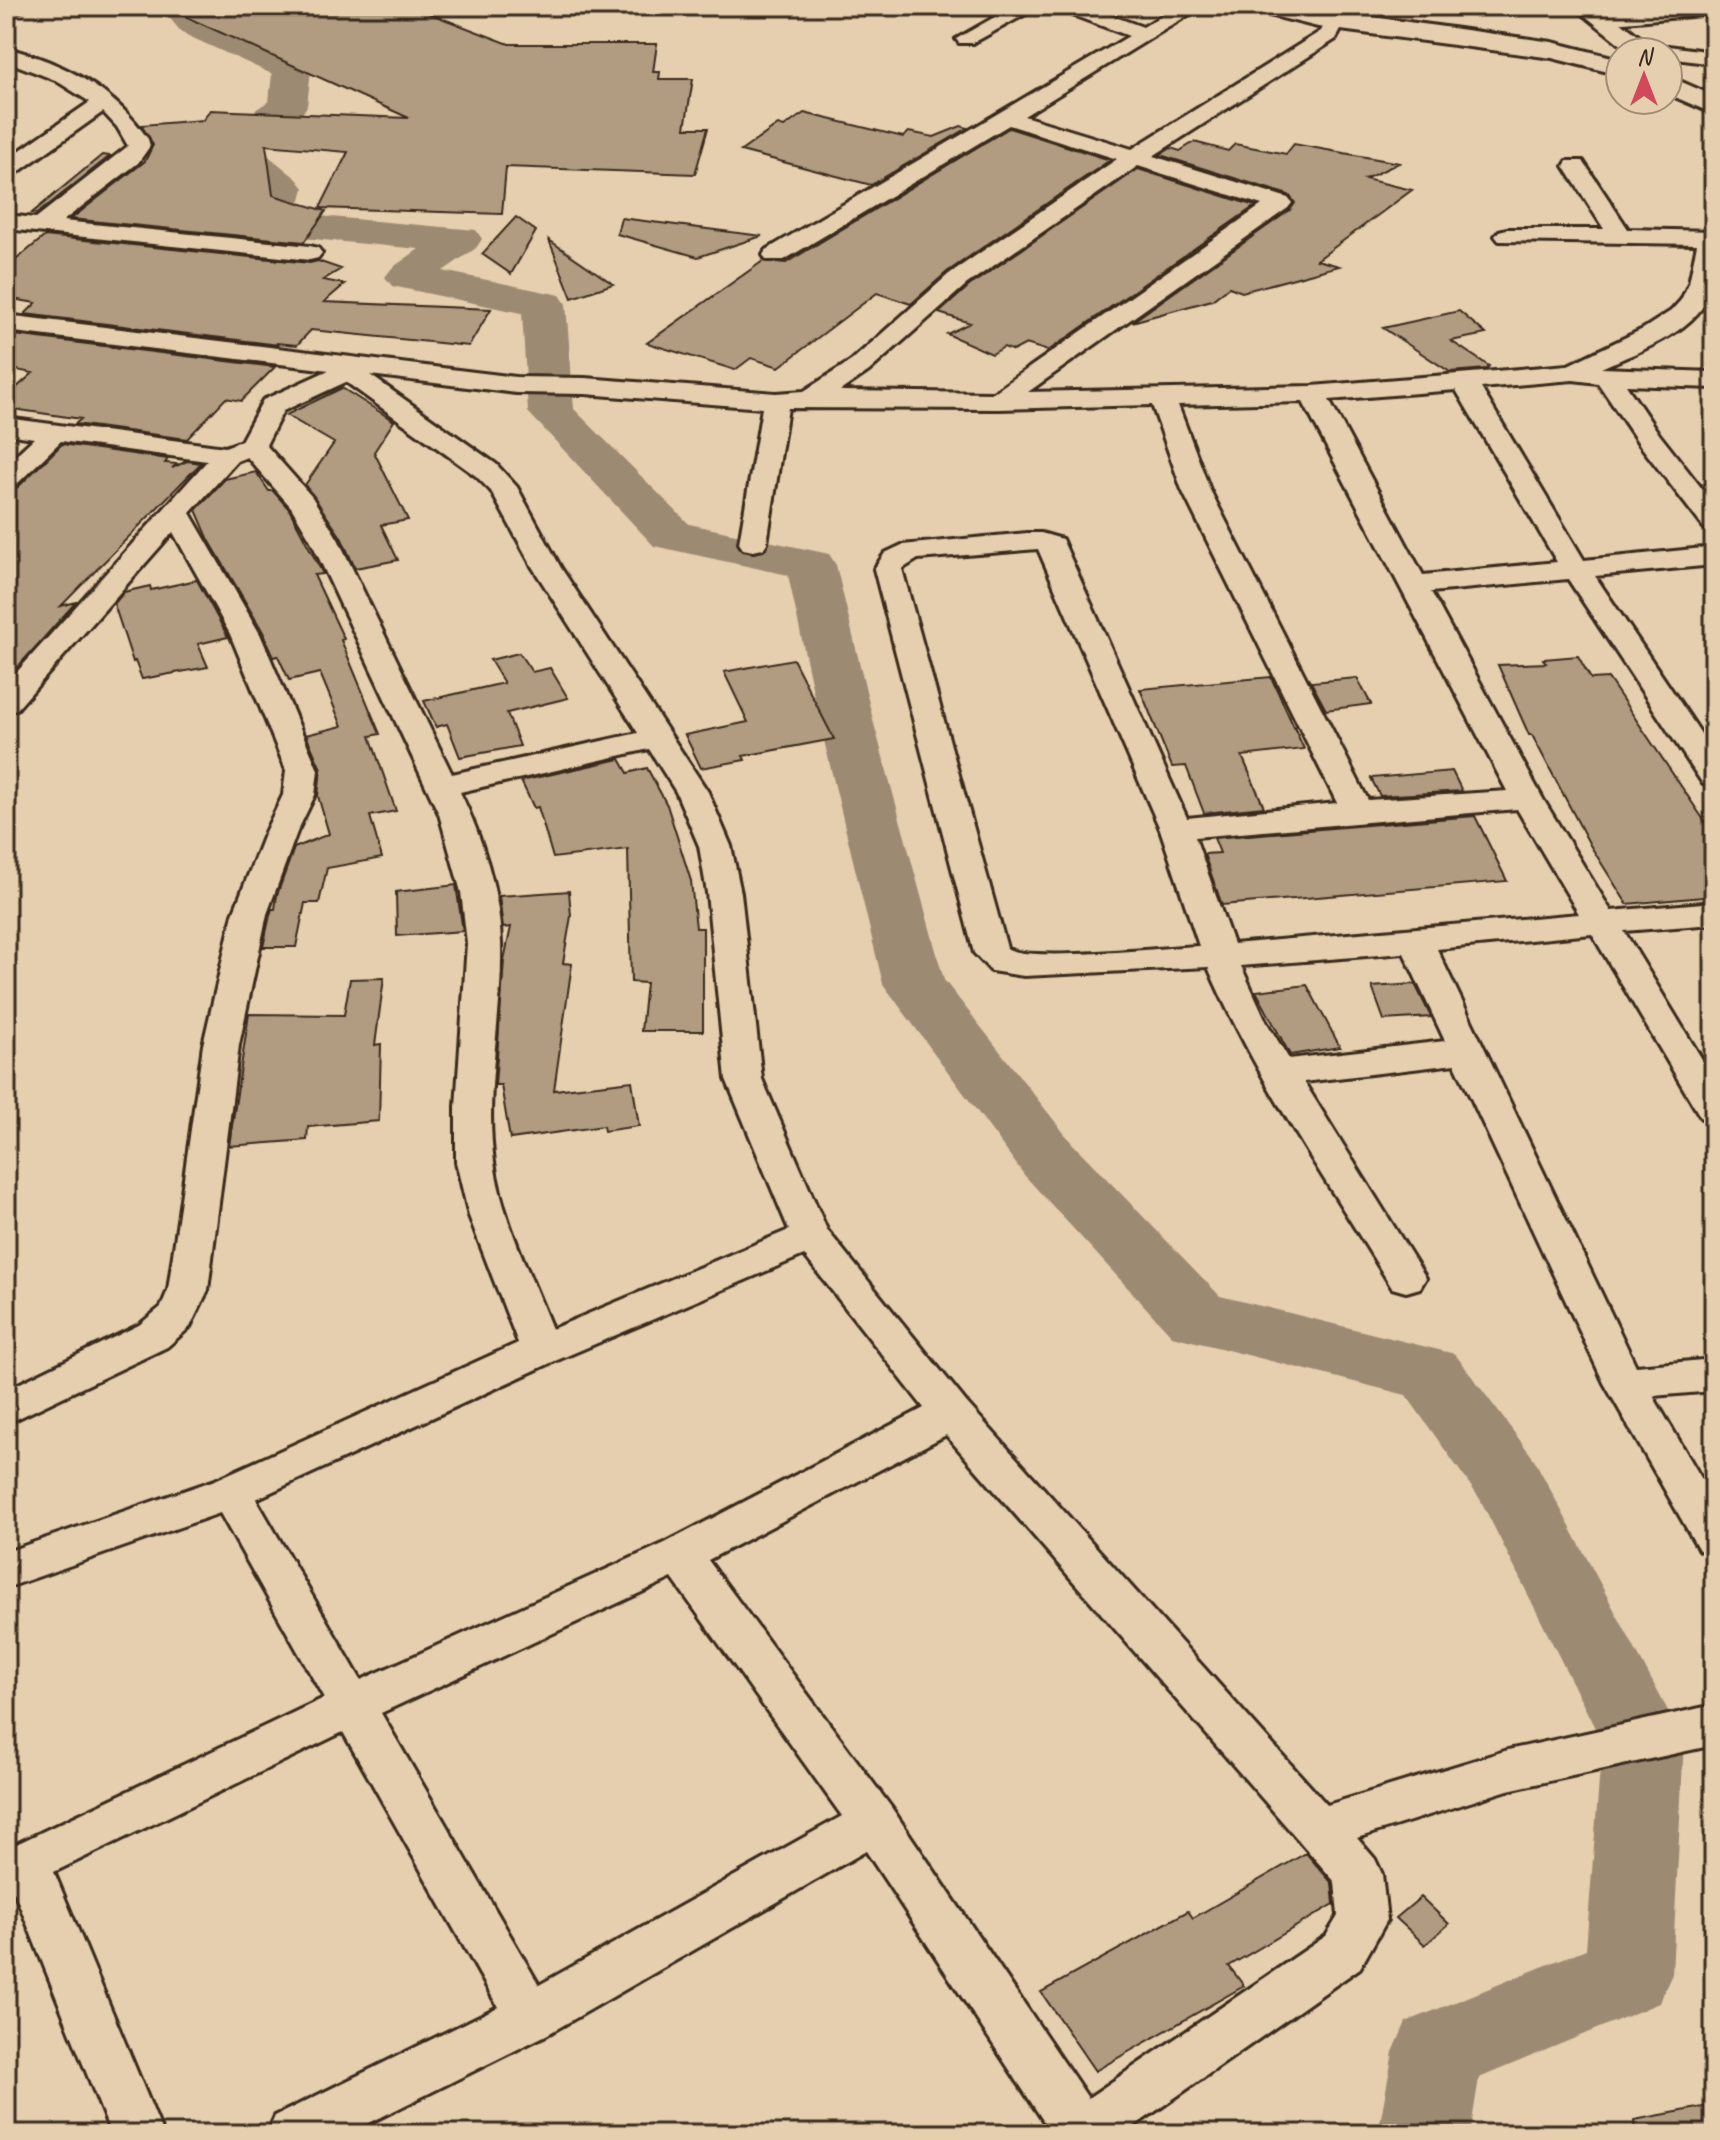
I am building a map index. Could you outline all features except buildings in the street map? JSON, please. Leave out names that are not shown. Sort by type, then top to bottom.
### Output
[{"type":"main road","points":[[1262,6],[1339,10],[1604,45]]},
{"type":"main road","points":[[1339,10],[1604,63]]},
{"type":"main road","points":[[1593,12],[1627,36]]},
{"type":"main road","points":[[1684,75],[1714,87]]},
{"type":"main road","points":[[1684,92],[1714,106]]},
{"type":"street","points":[[6,9],[15,6]]},
{"type":"street","points":[[966,39],[1030,6]]},
{"type":"street","points":[[1066,6],[1144,34]]},
{"type":"street","points":[[775,255],[1193,6]]},
{"type":"street","points":[[1593,12],[1714,8]]},
{"type":"street","points":[[811,398],[860,366],[958,279],[1134,158],[1329,35],[1339,10]]},
{"type":"street","points":[[6,54],[81,83],[105,101],[132,130],[139,146],[130,158],[42,225]]},
{"type":"street","points":[[1684,55],[1714,58]]},
{"type":"street","points":[[6,170],[105,101]]},
{"type":"street","points":[[999,401],[1280,203],[1006,117]]},
{"type":"street","points":[[1575,166],[1621,237]]},
{"type":"street","points":[[6,222],[310,253]]},
{"type":"street","points":[[1507,236],[1712,236],[1710,273],[1687,310],[1641,340],[1573,372]]},
{"type":"street","points":[[6,323],[342,367],[516,385],[585,386],[776,401],[811,398],[1163,400],[1312,394],[1573,372],[1607,377],[1706,380]]},
{"type":"street","points":[[1641,340],[1706,380]]},
{"type":"street","points":[[6,703],[177,514],[239,451],[272,406],[342,367]]},
{"type":"street","points":[[342,367],[486,470],[503,487],[547,568],[692,792],[715,846],[724,893],[744,1079],[811,1236],[951,1413],[1358,1874],[1363,1920],[1343,1952],[1080,2134],[874,1822],[680,1555]]},
{"type":"street","points":[[1607,377],[1649,439],[1714,522]]},
{"type":"street","points":[[1465,383],[1575,568],[1714,777]]},
{"type":"street","points":[[1312,394],[1527,799],[1714,1109]]},
{"type":"street","points":[[1163,400],[1196,490],[1357,811]]},
{"type":"street","points":[[753,543],[776,401]]},
{"type":"street","points":[[6,426],[52,435],[239,451],[302,503],[324,539],[455,814],[469,856],[478,892],[484,943],[474,1107],[475,1162],[488,1216],[541,1350]]},
{"type":"street","points":[[6,479],[52,435]]},
{"type":"street","points":[[6,1408],[153,1336],[176,1316],[188,1290],[221,1045],[250,914],[281,832],[299,795],[302,770],[245,634],[177,514]]},
{"type":"street","points":[[1406,1278],[1249,1023],[1220,956],[1176,829],[1052,545],[1027,541],[941,548],[912,551],[895,559],[888,569],[991,953],[1003,963],[1220,956],[1416,942],[1602,921],[1714,913]]},
{"type":"street","points":[[1412,585],[1714,556]]},
{"type":"street","points":[[442,786],[658,738]]},
{"type":"street","points":[[1176,829],[1357,811],[1527,799]]},
{"type":"street","points":[[1416,942],[1624,1383],[1714,1538]]},
{"type":"street","points":[[1278,1073],[1467,1050]]},
{"type":"street","points":[[6,1570],[230,1492],[541,1350],[811,1236]]},
{"type":"street","points":[[1624,1383],[1714,1375]]},
{"type":"street","points":[[137,2134],[16,1868],[351,1706],[680,1555],[951,1413]]},
{"type":"street","points":[[230,1492],[530,2017]]},
{"type":"street","points":[[1319,1829],[1508,1770],[1714,1725]]},
{"type":"street","points":[[293,2134],[530,2017],[874,1822]]},
{"type":"waterway","points":[[178,6],[195,25],[292,69],[288,106],[230,144],[283,188],[274,225],[461,239],[407,277],[544,304],[551,412],[672,535],[811,565],[847,724],[914,984],[1048,1159],[1197,1317],[1430,1373],[1508,1480],[1643,1741],[1628,1974],[1438,2052],[1424,2134]]}]
